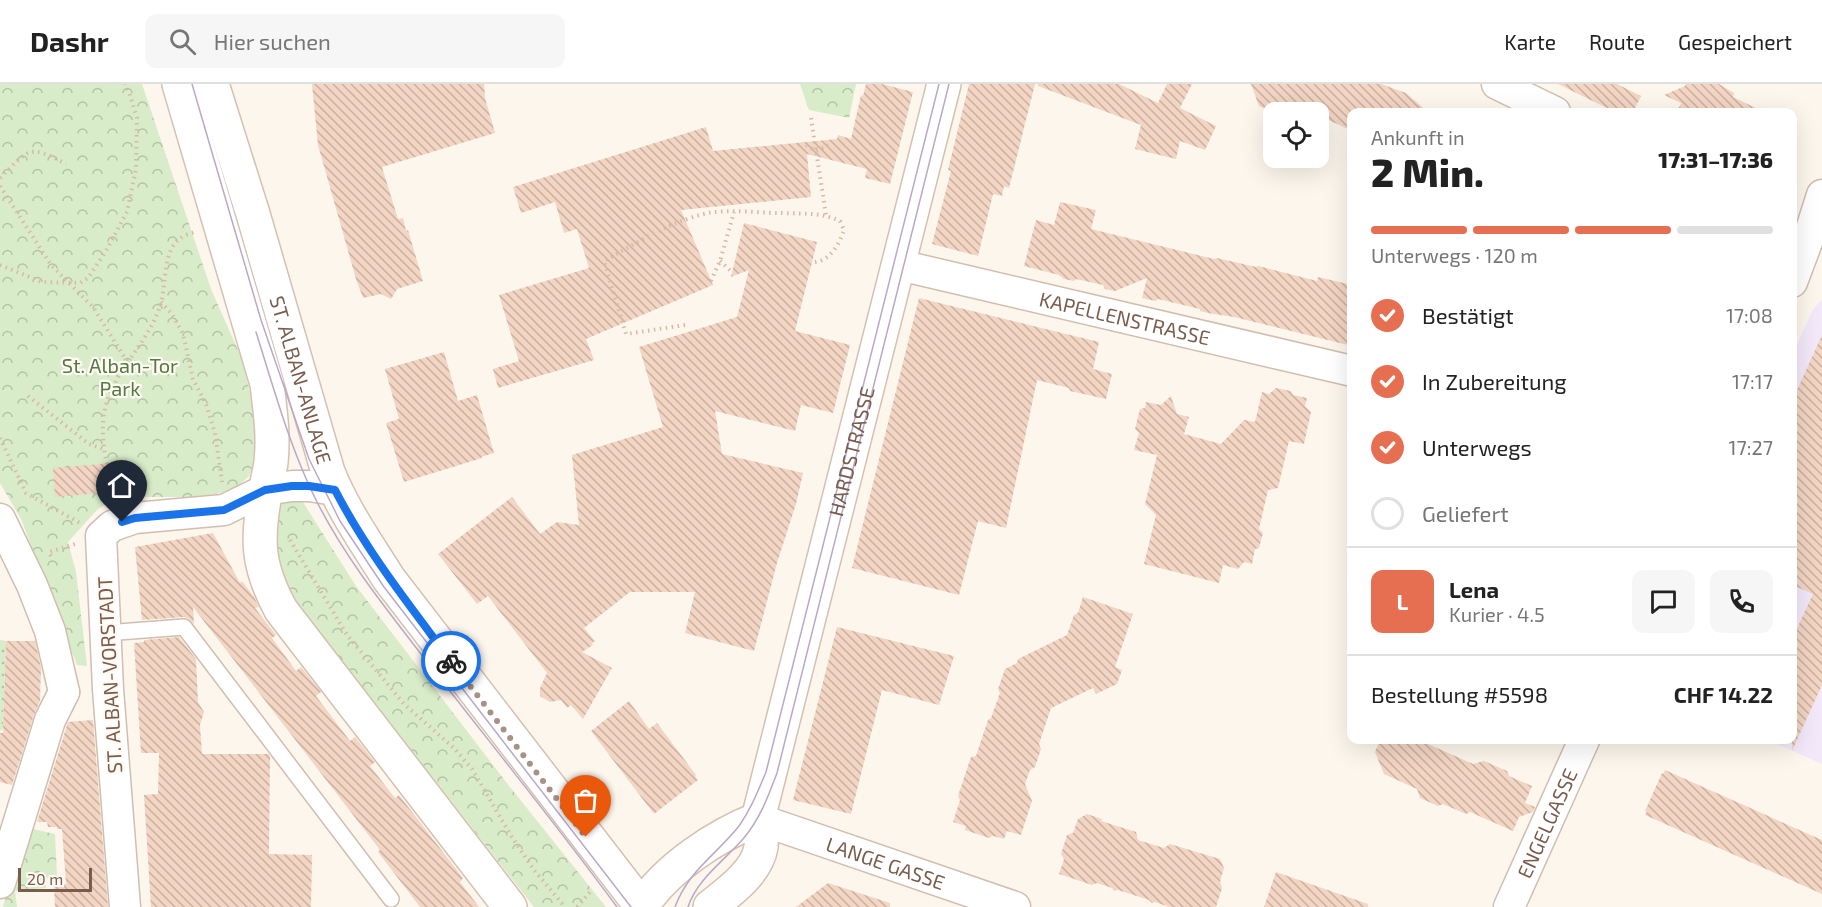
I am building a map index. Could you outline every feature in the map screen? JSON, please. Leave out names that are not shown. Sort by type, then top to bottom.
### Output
[{"type":"main road","name":"ST. ALBAN-ANLAGE","points":[[179,84],[267,384],[273,433],[271,465],[265,490],[274,530],[259,544],[265,577],[281,610],[510,907]]},
{"type":"main road","name":"ST. ALBAN-ANLAGE","points":[[212,84],[335,490],[389,579],[641,907]]},
{"type":"main road","name":"HARDSTRASSE","points":[[710,907],[729,892],[748,872],[761,847],[758,819],[944,84]]},
{"type":"main road","points":[[641,907],[667,875],[738,827],[758,819]]},
{"type":"street","points":[[1497,84],[1547,108]]},
{"type":"street","points":[[1797,269],[1822,195]]},
{"type":"street","name":"KAPELLENSTRASSE","points":[[899,265],[1347,370]]},
{"type":"street","points":[[101,536],[111,526],[135,518],[212,511],[265,490],[309,486],[335,490]]},
{"type":"street","points":[[212,511],[274,530]]},
{"type":"street","points":[[0,519],[32,585],[50,631],[64,692],[50,720],[0,883]]},
{"type":"street","name":"ST. ALBAN-VORSTADT","points":[[101,536],[108,689],[125,907]]},
{"type":"street","points":[[64,692],[108,689]]},
{"type":"street","name":"ENGELGASSE","points":[[1509,907],[1582,744]]},
{"type":"street","name":"LANGE GASSE","points":[[758,819],[1015,907]]},
{"type":"lane","points":[[105,633],[184,627],[391,899]]},
{"type":"path","points":[[0,266],[42,282],[80,283],[88,278],[127,212],[136,169],[137,118],[125,84]]},
{"type":"path","points":[[811,118],[826,215]]},
{"type":"path","points":[[806,145],[816,151],[831,146]]},
{"type":"path","points":[[0,178],[26,153],[36,150],[45,152],[66,164]]},
{"type":"path","points":[[0,186],[51,265],[93,307],[128,363]]},
{"type":"path","points":[[711,281],[720,261],[734,212]]},
{"type":"path","points":[[685,325],[626,334],[604,261],[660,230],[683,221],[709,213],[734,212],[826,215],[840,221],[844,230],[839,245],[822,261],[815,262]]},
{"type":"path","points":[[107,464],[103,449],[105,409],[114,385],[148,334],[161,302],[169,255],[178,238],[196,231]]},
{"type":"path","points":[[720,261],[732,272]]},
{"type":"path","points":[[161,302],[172,314],[183,334],[193,379],[206,404],[215,434],[221,470],[212,511]]},
{"type":"path","points":[[28,396],[89,444],[103,449]]},
{"type":"path","points":[[0,438],[26,493],[101,536]]},
{"type":"path","points":[[274,530],[346,635],[404,704],[455,749],[472,769],[534,870],[565,907]]},
{"type":"path","points":[[52,560],[49,552],[101,536]]},
{"type":"path","points":[[577,907],[591,891]]},
{"type":"shaded area","points":[[1822,299],[1822,764],[1777,744],[1797,744],[1797,345],[1812,311]]},
{"type":"green space","name":"St. Alban-Tor Park","points":[[0,84],[142,84],[211,289],[242,359],[252,401],[257,443],[254,462],[249,476],[237,487],[201,497],[125,497],[111,500],[97,510],[68,542],[76,572],[87,666],[77,665],[21,519],[0,483]]},
{"type":"green space","points":[[800,84],[856,84],[849,118],[809,110]]},
{"type":"green space","points":[[299,496],[356,586],[506,782],[606,907],[534,907],[312,624],[302,624],[271,552],[277,504]]},
{"type":"green space","points":[[0,640],[6,641],[3,729],[0,731]]},
{"type":"green space","points":[[24,827],[55,834],[57,876],[45,879],[46,888],[15,891],[17,907],[3,907]]},
{"type":"building","points":[[312,84],[484,84],[485,98],[495,133],[382,167],[398,219],[403,218],[406,231],[408,230],[423,281],[397,289],[391,299],[381,294],[363,298],[356,279],[318,145]]},
{"type":"building","points":[[866,84],[882,84],[913,92],[890,184],[865,178],[867,169],[807,154],[811,197],[681,210],[713,285],[586,339],[594,360],[498,388],[493,369],[519,361],[499,295],[589,268],[577,229],[564,233],[555,202],[521,213],[513,187],[706,127],[713,151],[837,139],[838,135],[851,139],[861,95],[863,96]]},
{"type":"building","points":[[969,84],[1035,84],[1009,188],[1004,186],[1002,196],[993,194],[978,256],[932,244],[951,171],[948,170]]},
{"type":"building","points":[[1038,84],[1119,84],[1158,103],[1167,84],[1192,84],[1180,108],[1216,126],[1205,150],[1180,141],[1176,159],[1135,149],[1141,125],[1038,86]]},
{"type":"building","points":[[1251,84],[1381,84],[1406,93],[1423,108],[1347,108],[1347,129],[1329,120],[1329,102],[1263,102],[1263,108],[1259,106]]},
{"type":"building","points":[[1558,84],[1617,84],[1641,96],[1635,108],[1607,108]]},
{"type":"building","points":[[1686,84],[1719,84],[1734,93],[1733,97],[1756,108],[1679,108],[1681,103],[1664,95]]},
{"type":"building","points":[[1060,202],[1096,210],[1091,229],[1214,259],[1258,266],[1317,281],[1318,277],[1347,284],[1347,345],[1234,317],[1208,313],[1158,299],[1156,301],[1142,298],[1147,278],[1115,291],[1105,289],[1103,285],[1076,279],[1074,281],[1064,279],[1059,275],[1024,266],[1036,220],[1054,225]]},
{"type":"building","points":[[744,223],[817,242],[795,331],[850,345],[833,413],[801,405],[795,431],[715,411],[722,454],[803,473],[754,651],[685,633],[695,592],[630,592],[584,628],[595,641],[582,652],[612,668],[583,719],[571,705],[567,708],[561,700],[550,702],[540,696],[540,688],[547,673],[488,596],[477,604],[438,554],[512,497],[540,534],[557,522],[579,525],[572,455],[663,427],[639,347],[737,317],[749,270],[731,277]]},
{"type":"building","points":[[919,298],[1099,342],[1093,369],[1112,374],[1106,399],[1070,391],[1069,388],[1037,380],[1006,528],[978,521],[959,595],[852,568]]},
{"type":"building","points":[[1822,335],[1822,685],[1797,740],[1797,628],[1813,594],[1797,587],[1797,390]]},
{"type":"building","points":[[444,352],[458,401],[477,395],[494,453],[404,482],[386,423],[399,419],[385,369]]},
{"type":"building","points":[[1276,388],[1307,398],[1305,406],[1311,412],[1304,444],[1289,441],[1278,488],[1268,490],[1259,529],[1263,533],[1259,548],[1255,549],[1252,564],[1244,562],[1238,569],[1223,565],[1219,583],[1144,564],[1156,515],[1145,504],[1157,455],[1134,450],[1139,433],[1135,429],[1140,409],[1145,408],[1146,402],[1161,405],[1171,396],[1177,414],[1189,417],[1184,434],[1221,444],[1244,420],[1255,422],[1262,392],[1269,394]]},
{"type":"building","points":[[124,462],[132,469],[133,490],[55,497],[53,468]]},
{"type":"building","points":[[213,533],[240,583],[242,581],[254,597],[259,607],[255,608],[276,635],[272,638],[296,671],[301,667],[321,692],[316,696],[350,741],[355,737],[375,762],[370,766],[395,798],[399,795],[463,878],[460,882],[479,907],[420,907],[378,852],[380,850],[193,607],[194,624],[184,617],[142,620],[135,547]]},
{"type":"building","points":[[1083,597],[1133,614],[1115,667],[1122,670],[1117,684],[1096,694],[1093,688],[1051,708],[1039,744],[1041,749],[1035,767],[1030,770],[1025,784],[1032,801],[1021,835],[1007,831],[1004,839],[993,836],[989,838],[965,830],[966,826],[953,822],[960,800],[958,796],[971,757],[976,756],[988,720],[991,718],[1005,669],[1017,663],[1018,659],[1067,635]]},
{"type":"building","points":[[837,627],[954,656],[939,705],[882,690],[851,814],[793,800]]},
{"type":"building","points":[[179,637],[196,659],[198,702],[204,712],[200,725],[202,754],[269,754],[269,854],[312,855],[311,907],[151,907],[144,795],[158,794],[159,753],[141,753],[134,643]]},
{"type":"building","points":[[6,641],[35,641],[41,668],[40,701],[12,785],[0,782],[0,733],[3,733]]},
{"type":"building","points":[[629,701],[649,729],[657,723],[698,780],[654,814],[591,731]]},
{"type":"building","points":[[93,720],[108,907],[55,907],[54,885],[66,884],[62,829],[48,827],[47,822],[37,822],[68,722]]},
{"type":"building","points":[[1378,744],[1428,744],[1473,764],[1484,761],[1532,786],[1525,803],[1535,807],[1533,812],[1519,817],[1513,831],[1470,812],[1466,814],[1443,804],[1438,806],[1420,798],[1417,789],[1384,774],[1375,752]]},
{"type":"building","points":[[1665,770],[1822,840],[1822,894],[1645,815]]},
{"type":"building","points":[[1087,814],[1136,832],[1138,840],[1164,848],[1170,844],[1220,859],[1224,868],[1220,882],[1222,888],[1216,907],[1169,907],[1118,890],[1114,891],[1112,888],[1097,883],[1092,885],[1059,874],[1064,859],[1061,854],[1067,835],[1073,833],[1078,819]]},
{"type":"building","points":[[1276,872],[1368,904],[1368,907],[1264,907]]},
{"type":"building","points":[[828,883],[890,903],[890,907],[796,907]]},
{"type":"tram line","points":[[192,84],[261,320],[309,459],[340,521],[384,587],[631,907]]},
{"type":"tram line","points":[[675,907],[687,883],[739,826],[766,772],[939,84]]},
{"type":"tram line","points":[[688,907],[704,879],[743,839],[754,824],[777,773],[949,84]]},
{"type":"tram line","points":[[256,332],[283,418],[307,482],[341,545],[398,624],[617,907]]},
{"type":"way so far","points":[[451,661],[586,837]]},
{"type":"route","points":[[122,522],[135,518],[224,510],[265,490],[309,486],[335,490],[389,579],[451,661]]}]
